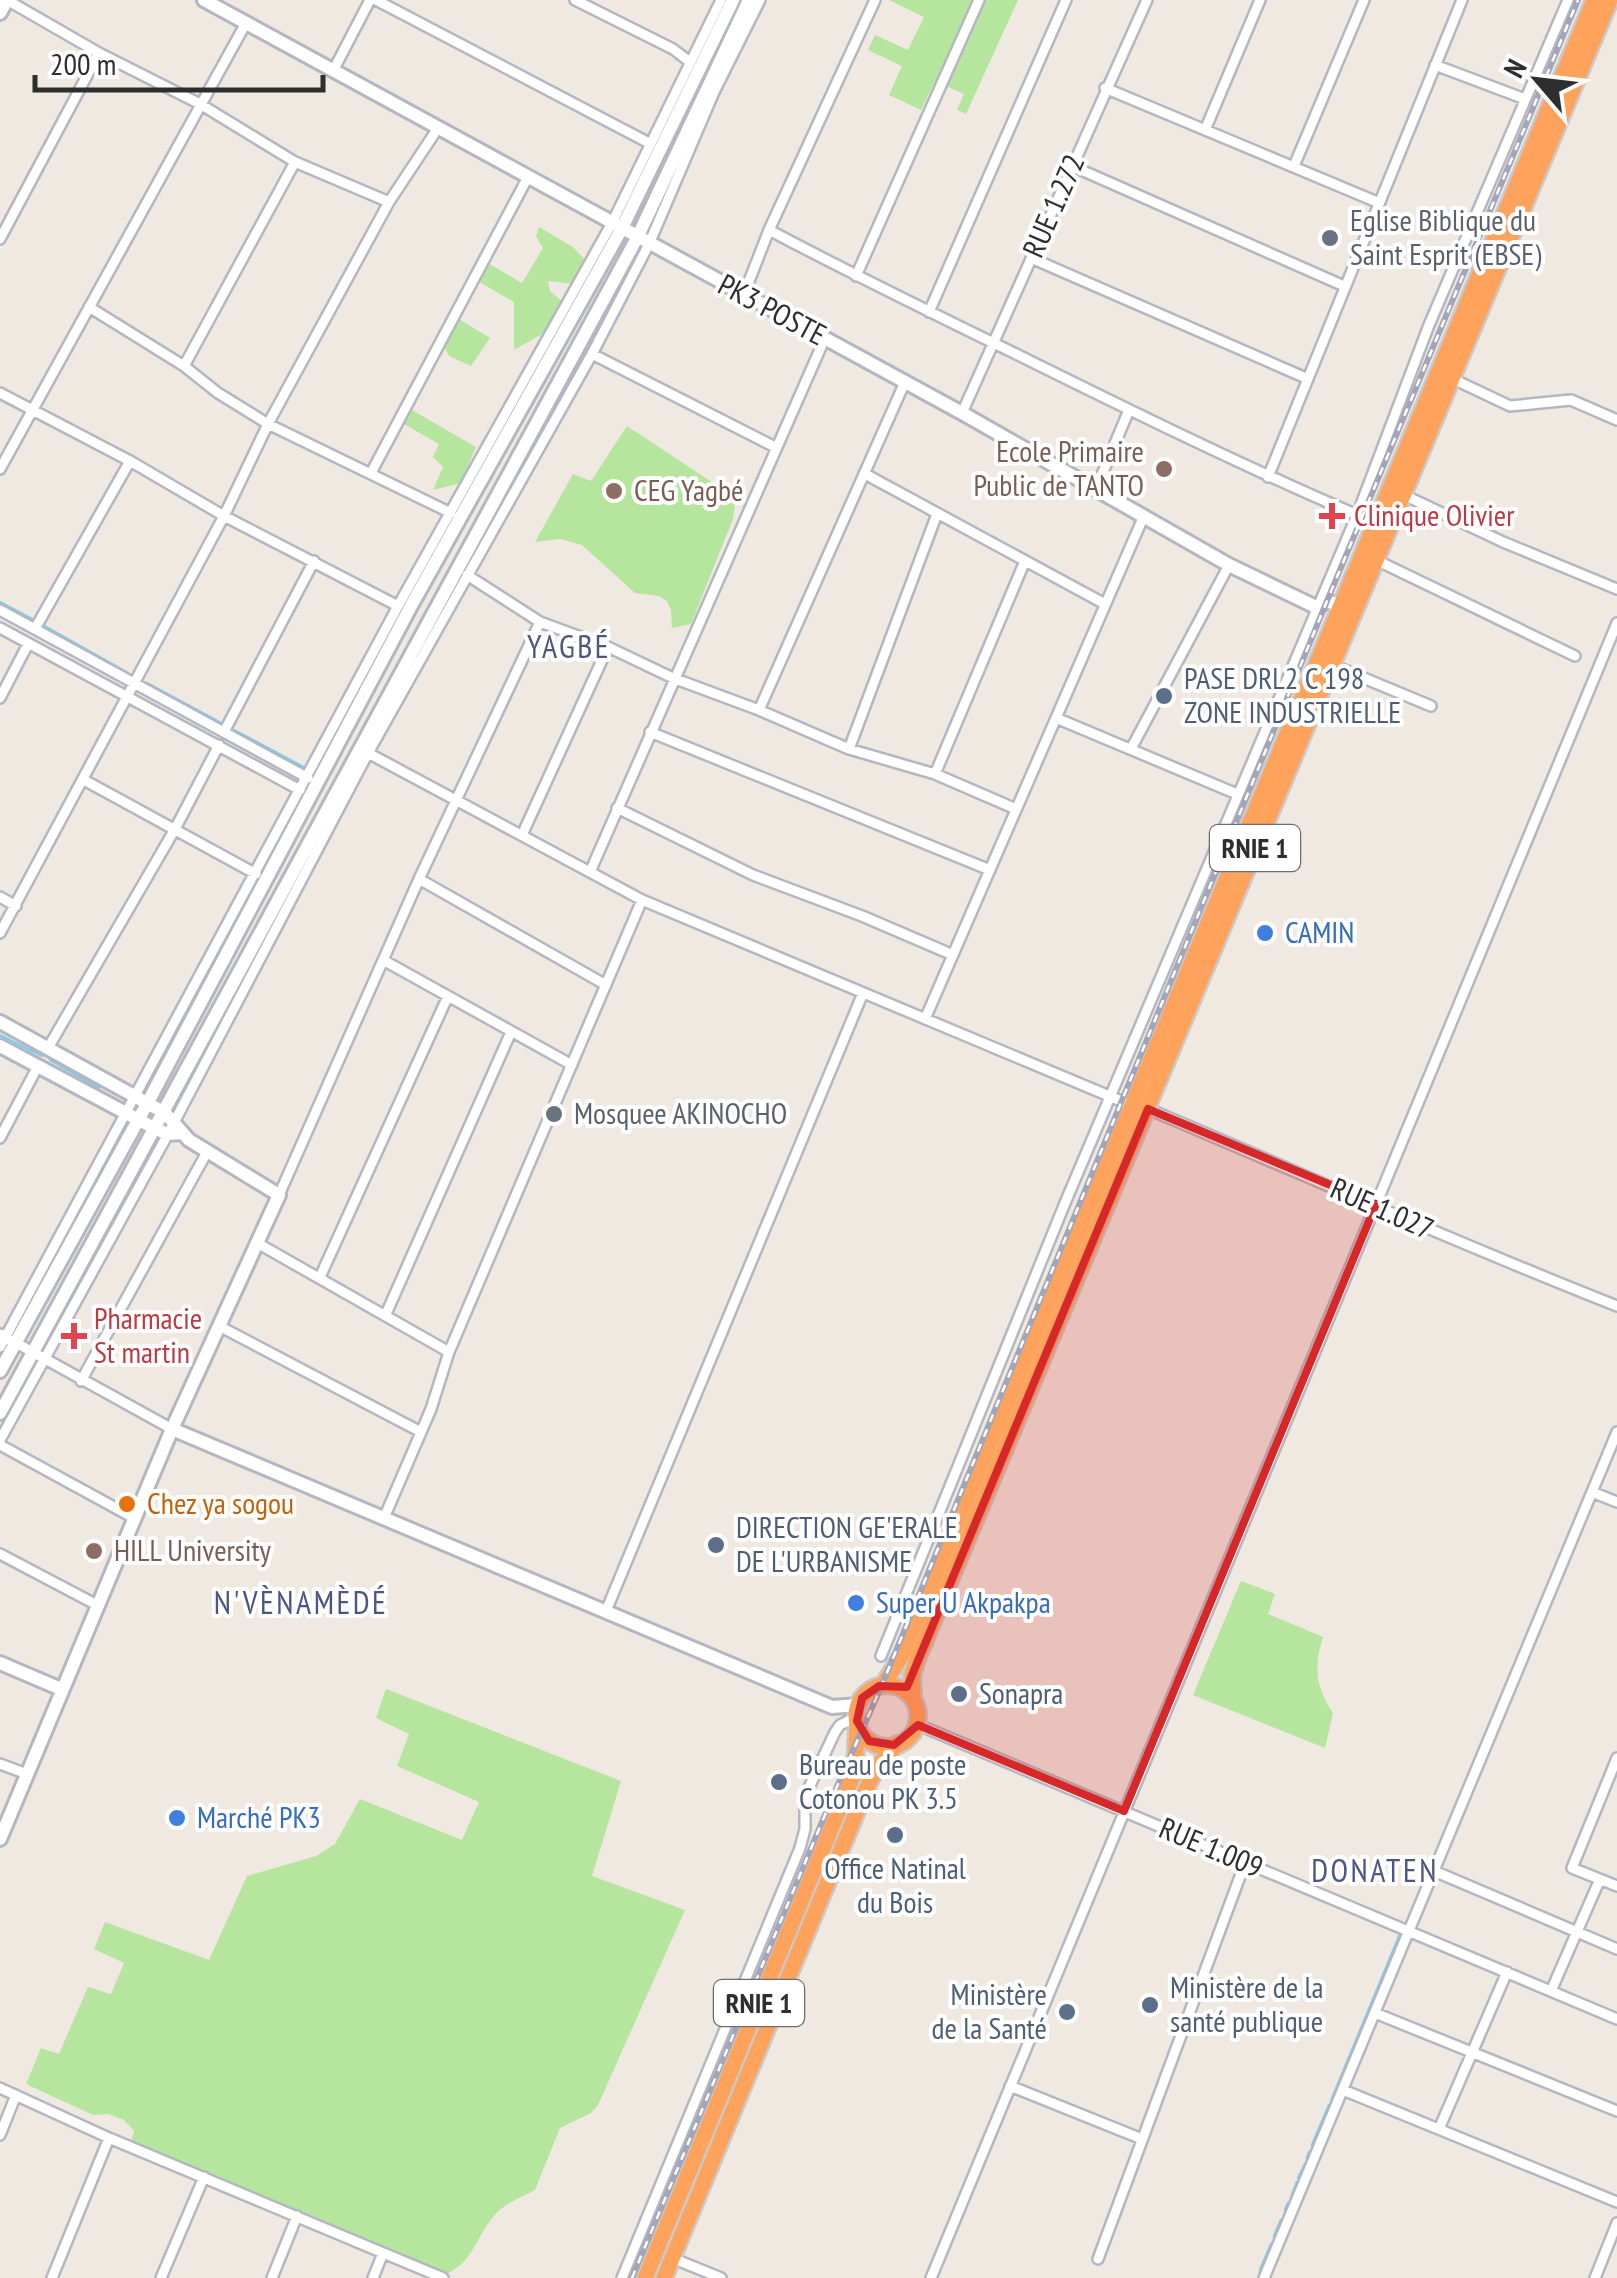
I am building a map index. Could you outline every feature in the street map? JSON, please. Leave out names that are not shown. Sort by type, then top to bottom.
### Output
[{"type":"highway","name":"RNIE 1","points":[[664,2278],[866,1787],[877,1768],[916,1724],[912,1674],[917,1659],[1342,606],[1594,0]]},
{"type":"highway","name":"RNIE 1","points":[[645,2278],[855,1770],[857,1715],[866,1693],[883,1685],[902,1656],[1378,561],[1610,0]]},
{"type":"highway","points":[[883,1685],[900,1688],[913,1700]]},
{"type":"highway","points":[[857,1715],[872,1742],[881,1746],[897,1744]]},
{"type":"street","points":[[0,13],[7,0],[99,53],[200,104],[295,162],[389,202]]},
{"type":"street","name":"PK3 POSTE","points":[[204,0],[962,413],[1229,565],[1316,606],[1327,601],[1342,606]]},
{"type":"street","points":[[333,71],[373,0],[651,144]]},
{"type":"street","points":[[576,0],[673,49],[690,62]]},
{"type":"street","points":[[595,10],[601,0]]},
{"type":"street","points":[[142,1100],[398,606],[617,226],[651,144],[721,0]]},
{"type":"street","points":[[0,1348],[142,1100],[412,604],[617,226],[733,0]]},
{"type":"street","points":[[169,1126],[368,753],[592,354],[749,0]]},
{"type":"street","points":[[0,1413],[38,1357],[169,1126],[643,241],[760,0]]},
{"type":"street","points":[[744,294],[769,230],[875,0]]},
{"type":"street","points":[[856,276],[979,0]]},
{"type":"street","points":[[929,312],[1066,0]]},
{"type":"street","name":"RUE 1.272","points":[[962,413],[1148,0]]},
{"type":"street","points":[[1205,130],[1260,0]]},
{"type":"street","points":[[1294,166],[1364,0]]},
{"type":"street","points":[[1268,477],[1462,0]]},
{"type":"street","points":[[881,1656],[960,1456],[1316,606],[1358,515],[1429,324],[1568,0]]},
{"type":"street","points":[[0,469],[246,23]]},
{"type":"street","points":[[0,239],[99,53]]},
{"type":"street","points":[[1435,65],[1525,99]]},
{"type":"street","points":[[1106,88],[1377,202]]},
{"type":"street","points":[[0,933],[224,516],[268,424],[389,202],[438,128]]},
{"type":"street","points":[[184,366],[295,162]]},
{"type":"street","points":[[1072,166],[1344,286]]},
{"type":"street","points":[[372,473],[528,177]]},
{"type":"street","points":[[769,230],[1129,410],[1358,515]]},
{"type":"street","points":[[1032,258],[1306,378]]},
{"type":"street","points":[[89,306],[268,424],[451,514]]},
{"type":"street","points":[[590,872],[825,338]]},
{"type":"street","points":[[592,354],[775,447]]},
{"type":"street","points":[[1453,379],[1510,406],[1571,400],[1617,420]]},
{"type":"street","points":[[760,710],[905,382]]},
{"type":"street","points":[[0,394],[398,606]]},
{"type":"street","points":[[1095,491],[1129,410]]},
{"type":"street","points":[[36,628],[130,461]]},
{"type":"street","points":[[865,474],[1106,604]]},
{"type":"street","points":[[1404,495],[1503,542],[1617,589]]},
{"type":"street","points":[[850,749],[938,514]]},
{"type":"street","points":[[925,1019],[1143,518]]},
{"type":"street","points":[[225,730],[314,561]]},
{"type":"street","points":[[936,774],[1026,561]]},
{"type":"street","points":[[1378,561],[1575,656]]},
{"type":"street","points":[[1132,747],[1229,565]]},
{"type":"street","points":[[467,576],[540,622],[850,749],[936,774],[1016,809]]},
{"type":"street","points":[[0,610],[308,778]]},
{"type":"street","points":[[0,1838],[172,1429],[259,1244],[455,800],[540,622]]},
{"type":"street","points":[[931,2278],[1617,624]]},
{"type":"street","points":[[0,628],[300,790]]},
{"type":"street","points":[[0,698],[28,644]]},
{"type":"street","points":[[522,835],[608,647]]},
{"type":"street","points":[[1330,664],[1431,706]]},
{"type":"street","points":[[1056,718],[1238,794]]},
{"type":"street","points":[[650,732],[990,870]]},
{"type":"street","points":[[48,1048],[219,745]]},
{"type":"street","name":"RUE 1.027","points":[[368,753],[642,900],[1376,1204],[1436,1234],[1617,1306]]},
{"type":"street","points":[[84,780],[256,874]]},
{"type":"street","points":[[617,808],[753,875],[953,955]]},
{"type":"street","points":[[419,880],[606,984]]},
{"type":"street","points":[[0,898],[16,906]]},
{"type":"street","points":[[384,1518],[431,1409],[449,1352],[642,900]]},
{"type":"street","points":[[384,960],[572,1065]]},
{"type":"street","points":[[606,1612],[864,993]]},
{"type":"street","points":[[320,1277],[448,996]]},
{"type":"street","points":[[0,1022],[142,1100],[169,1126],[279,1196]]},
{"type":"street","points":[[386,1314],[512,1032]]},
{"type":"street","points":[[0,1046],[133,1116],[169,1126]]},
{"type":"street","points":[[0,1138],[38,1066]]},
{"type":"street","points":[[81,1381],[207,1152]]},
{"type":"street","points":[[259,1244],[449,1352]]},
{"type":"street","points":[[219,1326],[419,1431]]},
{"type":"street","points":[[7,1338],[172,1429],[857,1715]]},
{"type":"street","points":[[0,1371],[7,1338]]},
{"type":"street","points":[[38,1357],[0,1442],[134,1518]]},
{"type":"street","points":[[1264,2278],[1617,1432]]},
{"type":"street","points":[[1592,1492],[1617,1502]]},
{"type":"street","points":[[0,1554],[97,1605]]},
{"type":"street","points":[[0,1663],[61,1689]]},
{"type":"street","points":[[622,2278],[800,1848],[805,1829],[805,1796],[835,1732],[857,1715]]},
{"type":"street","name":"RUE 1.009","points":[[916,1724],[1617,2018]]},
{"type":"street","points":[[1617,1758],[1572,1868],[1617,1886]]},
{"type":"street","points":[[0,1764],[26,1774]]},
{"type":"street","points":[[1098,2259],[1245,1863]]},
{"type":"street","points":[[1434,1871],[1617,1949]]},
{"type":"street","points":[[1550,1990],[1600,1879]]},
{"type":"street","points":[[1439,2129],[1507,1972]]},
{"type":"street","points":[[1375,2013],[1617,2111]]},
{"type":"street","points":[[1010,2086],[1142,2139]]},
{"type":"street","points":[[0,2088],[443,2278]]},
{"type":"street","points":[[1343,2090],[1617,2202]]},
{"type":"street","points":[[0,2135],[16,2095]]},
{"type":"street","points":[[52,2278],[110,2138]]},
{"type":"street","points":[[161,2278],[204,2177]]},
{"type":"street","points":[[272,2278],[297,2216]]},
{"type":"street","points":[[1595,2278],[1617,2223]]},
{"type":"street","points":[[638,2242],[656,2250]]},
{"type":"street","points":[[372,2278],[382,2253]]},
{"type":"street","points":[[672,2258],[721,2278]]},
{"type":"highlighted area","points":[[1148,1109],[1376,1204],[1124,1811],[918,1725],[894,1745],[869,1741],[857,1721],[862,1698],[879,1686],[907,1687]]},
{"type":"green space","points":[[889,0],[1018,0],[966,114],[957,110],[964,94],[935,81],[921,110],[889,95],[902,66],[868,50],[875,35],[908,50],[924,17]]},
{"type":"green space","points":[[539,227],[573,247],[587,262],[574,284],[548,281],[550,291],[564,303],[542,334],[514,350],[514,302],[476,280],[486,262],[522,283],[543,248],[536,236]]},
{"type":"green space","points":[[457,318],[490,338],[471,366],[449,356],[442,342]]},
{"type":"green space","points":[[412,410],[476,447],[461,483],[433,490],[443,467],[433,457],[439,444],[404,424]]},
{"type":"green space","points":[[627,426],[736,498],[733,519],[691,624],[672,628],[667,601],[635,593],[582,545],[560,539],[535,542],[573,474],[591,481]]},
{"type":"green space","points":[[1241,1581],[1275,1594],[1268,1614],[1323,1637],[1318,1676],[1333,1713],[1325,1748],[1193,1695]]},
{"type":"green space","points":[[386,1689],[621,1781],[592,1876],[685,1910],[598,2105],[591,2113],[560,2128],[535,2190],[497,2212],[469,2255],[446,2275],[131,2142],[134,2131],[124,2120],[108,2114],[93,2115],[26,2084],[41,2048],[59,2054],[88,1987],[111,1994],[124,1963],[94,1949],[105,1922],[209,1960],[247,1876],[316,1856],[335,1844],[360,1799],[462,1840],[479,1802],[397,1766],[409,1734],[376,1718]]},
{"type":"waterway","points":[[0,602],[34,620]]},
{"type":"waterway","points":[[41,624],[128,673]]},
{"type":"waterway","points":[[147,683],[225,725]]},
{"type":"waterway","points":[[232,729],[309,770]]},
{"type":"waterway","points":[[0,1035],[42,1056]]},
{"type":"waterway","points":[[50,1060],[99,1088]]},
{"type":"waterway","points":[[1331,2101],[1400,1934]]},
{"type":"waterway","points":[[1312,2145],[1329,2105]]},
{"type":"waterway","points":[[1307,2158],[1309,2152]]},
{"type":"waterway","points":[[1298,2178],[1305,2164]]},
{"type":"waterway","points":[[1291,2197],[1297,2182]]},
{"type":"waterway","points":[[1285,2210],[1288,2203]]},
{"type":"waterway","points":[[1274,2236],[1281,2220]]},
{"type":"waterway","points":[[1260,2270],[1271,2244]]},
{"type":"railway","points":[[632,2278],[882,1685],[1578,0]]},
{"type":"place","name":"Eglise Biblique du Saint Esprit (EBSE)","points":[[1330,238]]},
{"type":"place","name":"Ecole Primaire Public de TANTO","points":[[1164,469]]},
{"type":"place","name":"CEG Yagbé","points":[[614,491]]},
{"type":"place","name":"Clinique Olivier","points":[[1332,516]]},
{"type":"place","name":"PASE DRL2 C 198 ZONE INDUSTRIELLE","points":[[1164,696]]},
{"type":"place","name":"CAMIN","points":[[1265,933]]},
{"type":"place","name":"Mosquee AKINOCHO","points":[[554,1114]]},
{"type":"place","name":"Pharmacie St martin","points":[[74,1336]]},
{"type":"place","name":"Chez ya sogou","points":[[127,1504]]},
{"type":"place","name":"DIRECTION GE'ERALE DE L'URBANISME","points":[[716,1545]]},
{"type":"place","name":"HILL University","points":[[94,1551]]},
{"type":"place","name":"Super U Akpakpa","points":[[856,1603]]},
{"type":"place","name":"Sonapra","points":[[959,1694]]},
{"type":"place","name":"Bureau de poste Cotonou PK 3.5","points":[[779,1782]]},
{"type":"place","name":"Marché PK3","points":[[177,1818]]},
{"type":"place","name":"Office Natinal du Bois","points":[[895,1835]]},
{"type":"place","name":"Ministère de la santé publique","points":[[1150,2005]]},
{"type":"place","name":"Ministère de la Santé","points":[[1067,2012]]},
{"type":"district","name":"YAGBÉ","points":[[569,647]]},
{"type":"district","name":"N'VÈNAMÈDÉ","points":[[301,1603]]},
{"type":"district","name":"DONATEN","points":[[1375,1871]]}]
